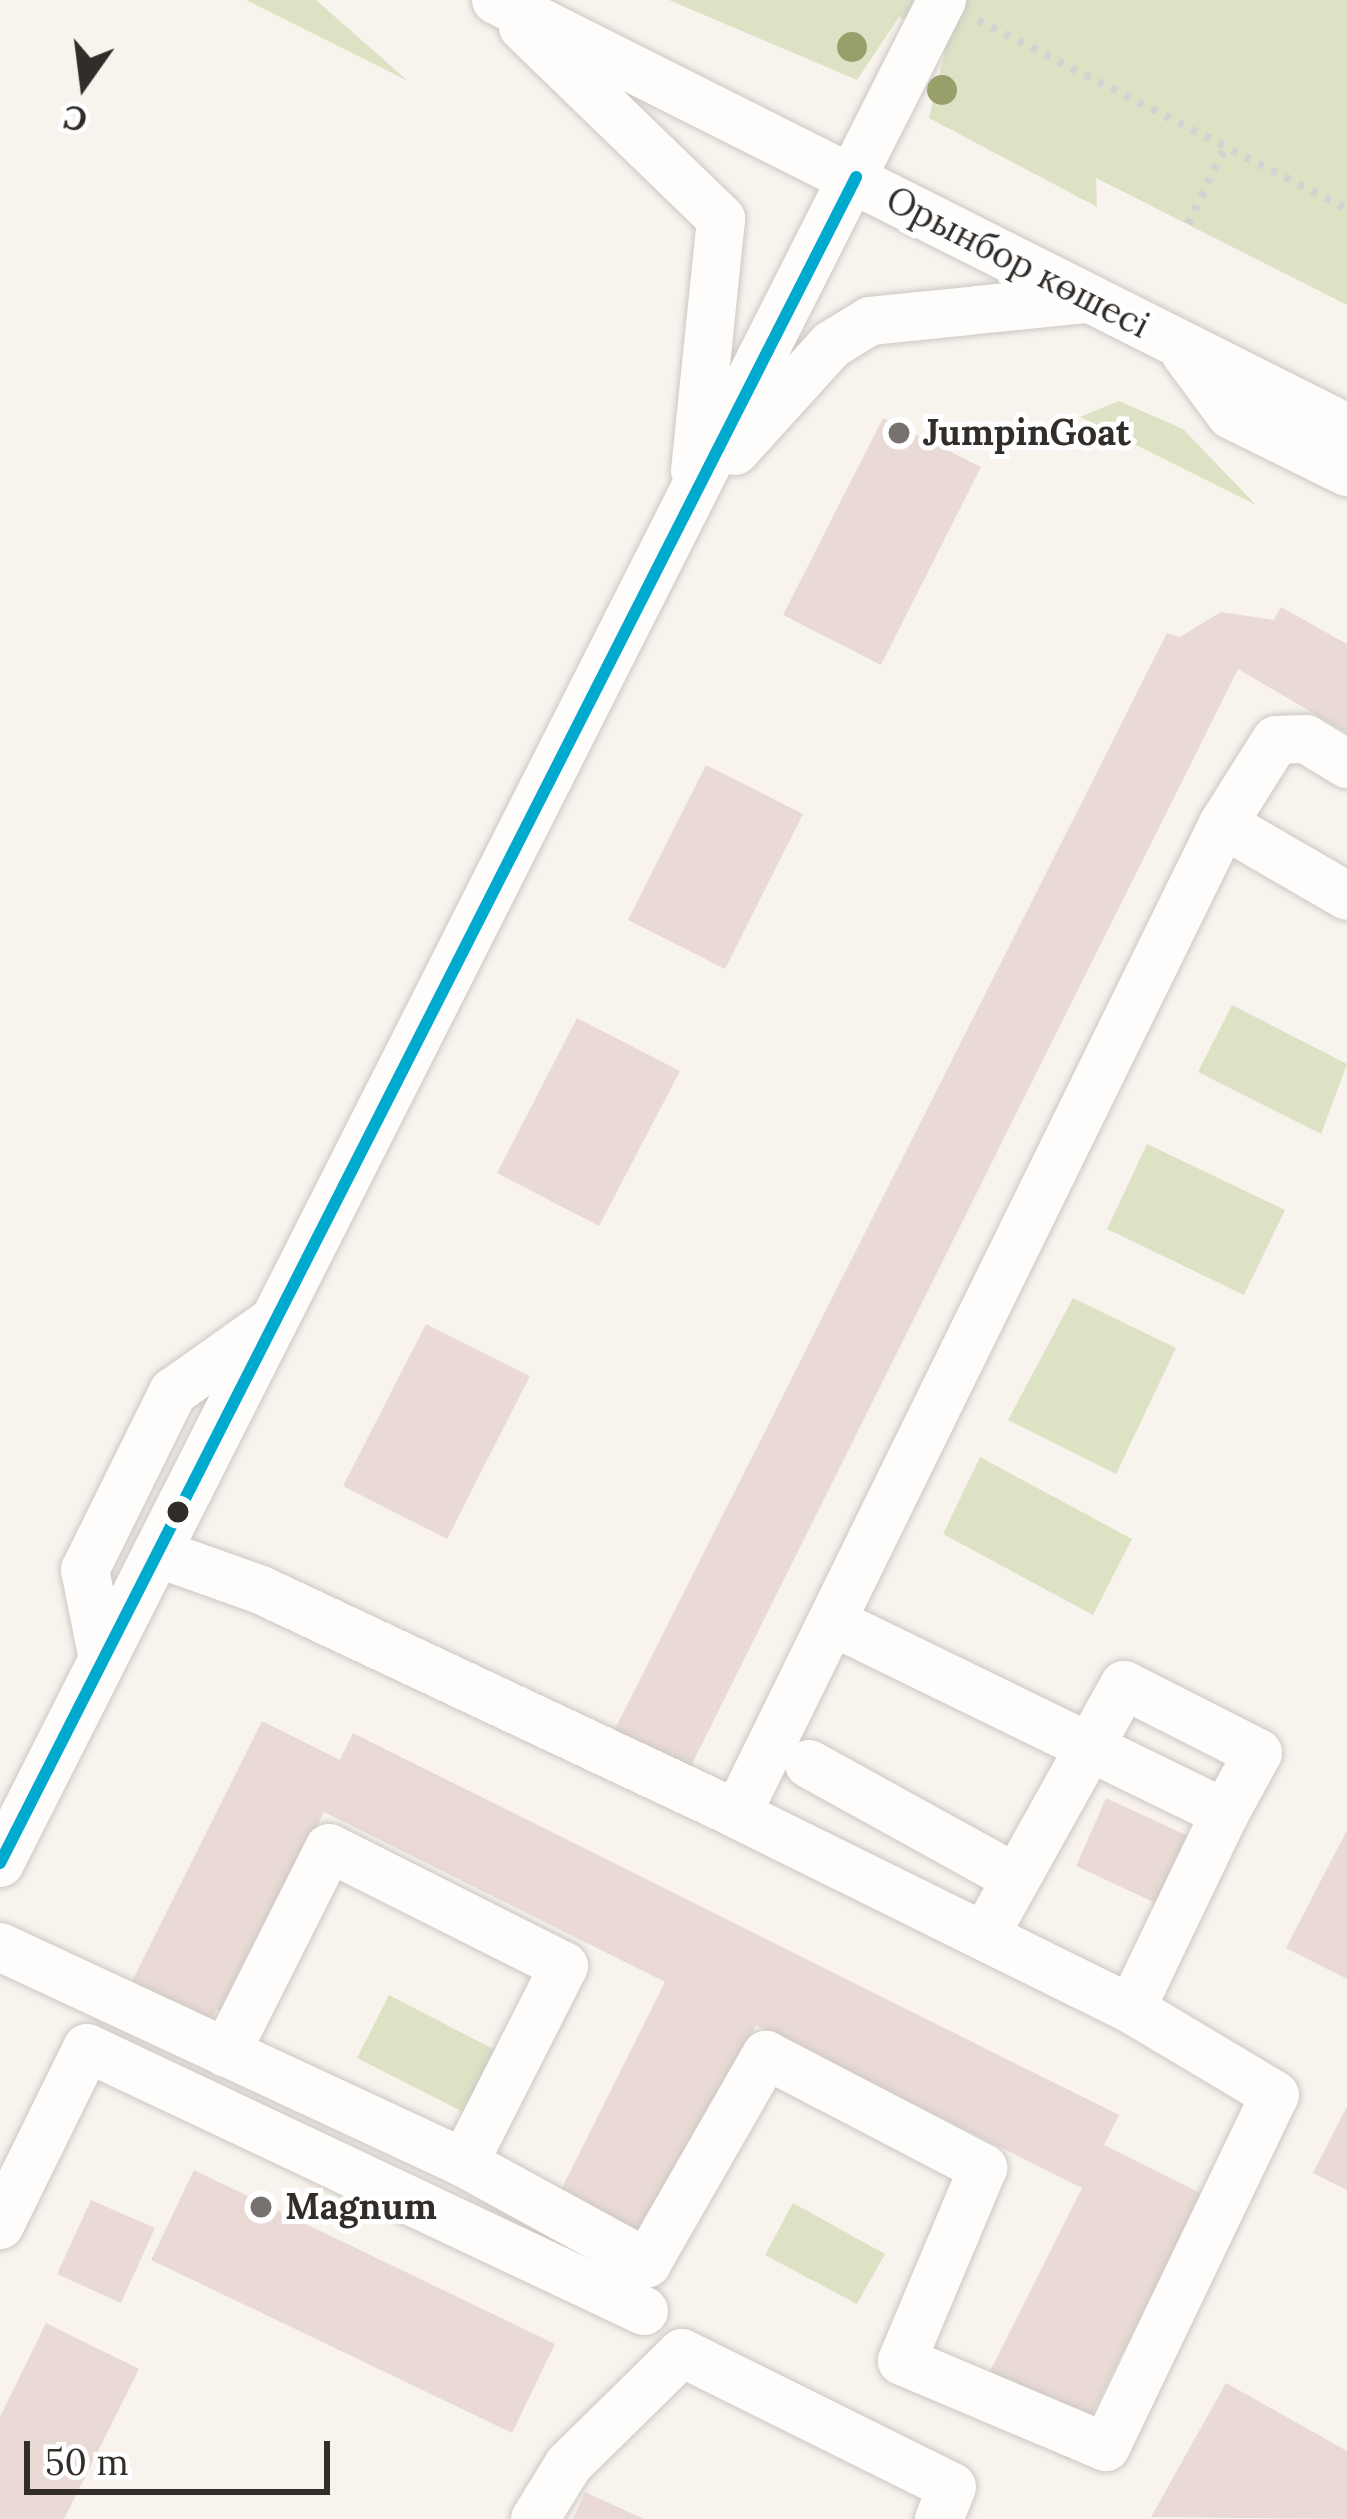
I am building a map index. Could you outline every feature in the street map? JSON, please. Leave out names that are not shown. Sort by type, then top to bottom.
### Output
[{"type":"street","points":[[583,0],[611,57]]},
{"type":"street","points":[[497,1],[722,219],[692,500]]},
{"type":"street","name":"Орынбор көшесі","points":[[497,1],[856,177],[1347,428]]},
{"type":"street","points":[[0,1863],[942,1]]},
{"type":"street","points":[[692,500],[831,345],[870,321],[1088,299]]},
{"type":"street","points":[[1179,344],[1231,415],[1347,472]]},
{"type":"street","points":[[737,1814],[837,1624],[1223,824],[1276,740],[1306,739],[1347,764]]},
{"type":"street","points":[[1223,824],[1347,896]]},
{"type":"street","points":[[103,1659],[85,1570],[173,1392],[276,1319]]},
{"type":"street","points":[[0,1947],[464,2163],[646,2263],[766,2055],[983,2168],[902,2361],[1106,2447],[1275,2095],[1131,2009],[737,1814],[261,1590],[158,1553]]},
{"type":"street","points":[[837,1624],[1225,1813]]},
{"type":"street","points":[[985,1935],[1124,1685],[1258,1753],[1131,2009]]},
{"type":"street","points":[[809,1764],[1014,1877]]},
{"type":"street","points":[[226,2053],[329,1848],[564,1966],[464,2163]]},
{"type":"street","points":[[0,2225],[87,2048],[644,2311]]},
{"type":"street","points":[[535,2519],[569,2464],[682,2353],[952,2487],[939,2519]]},
{"type":"path","points":[[942,1],[1347,209]]},
{"type":"path","points":[[1188,224],[1225,147]]},
{"type":"green space","points":[[246,0],[316,0],[408,81]]},
{"type":"green space","points":[[669,0],[1347,0],[1347,305],[1096,178],[1097,207],[929,118],[947,42],[899,17],[857,80]]},
{"type":"green space","points":[[1119,401],[1183,429],[1256,505],[1080,417]]},
{"type":"green space","points":[[1232,1005],[1347,1064],[1321,1134],[1198,1072]]},
{"type":"green space","points":[[1147,1144],[1285,1210],[1244,1295],[1107,1229]]},
{"type":"green space","points":[[1073,1298],[1176,1348],[1116,1474],[1008,1420]]},
{"type":"green space","points":[[980,1457],[1132,1539],[1093,1615],[943,1534]]},
{"type":"green space","points":[[389,1995],[499,2052],[467,2114],[357,2058]]},
{"type":"green space","points":[[793,2203],[885,2254],[857,2304],[765,2255]]},
{"type":"building","points":[[883,418],[981,467],[881,665],[783,615]]},
{"type":"building","points":[[1281,607],[1347,644],[1347,733],[1238,669],[685,1778],[610,1739],[1167,633],[1180,637],[1221,612],[1274,620]]},
{"type":"building","points":[[706,765],[803,814],[725,969],[628,920]]},
{"type":"building","points":[[577,1018],[680,1071],[599,1226],[497,1173]]},
{"type":"building","points":[[426,1324],[530,1376],[447,1539],[343,1486]]},
{"type":"building","points":[[262,1721],[340,1760],[353,1733],[1119,2115],[1104,2145],[1202,2194],[1069,2460],[970,2411],[1082,2188],[756,2025],[645,2247],[555,2202],[665,1982],[324,1812],[225,2013],[216,2009],[207,2029],[128,1989]]},
{"type":"building","points":[[1106,1798],[1197,1840],[1164,1907],[1076,1866]]},
{"type":"building","points":[[1347,1830],[1347,1979],[1286,1948]]},
{"type":"building","points":[[1347,2106],[1347,2190],[1313,2173]]},
{"type":"building","points":[[194,2170],[555,2344],[512,2433],[151,2260]]},
{"type":"building","points":[[91,2200],[155,2228],[121,2303],[57,2274]]},
{"type":"building","points":[[46,2323],[139,2369],[64,2519],[0,2519],[0,2417]]},
{"type":"building","points":[[1226,2383],[1347,2451],[1347,2519],[1151,2517]]},
{"type":"building","points":[[585,2492],[644,2519],[573,2519]]},
{"type":"transit line","points":[[0,1863],[856,177]]},
{"type":"place","name":"JumpinGoat","points":[[899,433]]},
{"type":"place","name":"Magnum","points":[[261,2207]]}]
